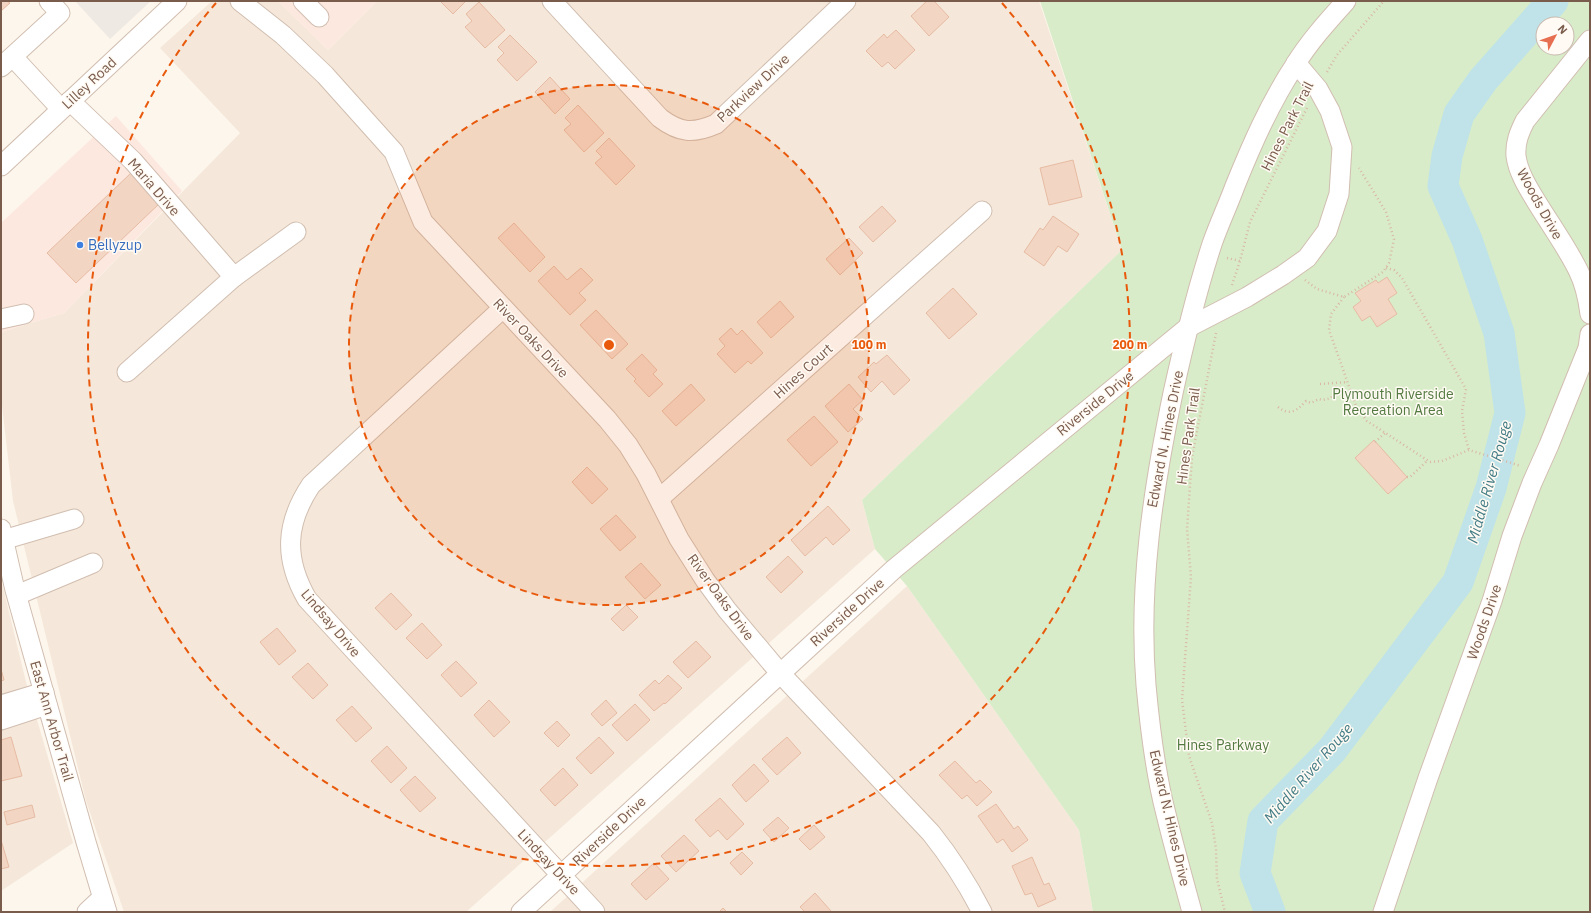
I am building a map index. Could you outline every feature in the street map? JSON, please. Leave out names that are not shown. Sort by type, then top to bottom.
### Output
[{"type":"street","points":[[7,62],[60,14],[49,1]]},
{"type":"street","name":"Lilley Road","points":[[1,166],[177,1]]},
{"type":"street","name":"River Oaks Drive","points":[[240,1],[283,35],[325,75],[394,152],[423,222],[607,419],[628,445],[646,474],[660,498],[679,539],[705,580],[780,673],[931,833],[951,858],[968,884],[982,912]]},
{"type":"street","points":[[303,1],[319,17]]},
{"type":"street","name":"Parkview Drive","points":[[552,1],[660,118],[672,126],[689,131],[703,130],[716,124],[846,1]]},
{"type":"street","name":"Edward N. Hines Drive","points":[[1192,912],[1165,812],[1153,748],[1146,684],[1144,643],[1146,566],[1150,524],[1160,457],[1187,328],[1212,244],[1246,160],[1269,109],[1296,63],[1324,26],[1346,1]]},
{"type":"street","name":"Woods Drive","points":[[1590,40],[1525,121],[1518,137],[1516,155],[1518,165],[1528,189],[1577,268],[1588,296],[1590,314]]},
{"type":"street","name":"Maria Drive","points":[[7,62],[66,105],[133,161],[234,277]]},
{"type":"street","points":[[1296,63],[1318,89],[1330,111],[1342,147]]},
{"type":"street","name":"Riverside Drive","points":[[521,912],[894,568],[1187,328],[1247,297],[1306,258],[1327,231],[1339,194],[1342,147]]},
{"type":"street","name":"Hines Court","points":[[660,498],[982,211]]},
{"type":"street","points":[[127,372],[234,277],[296,232]]},
{"type":"street","name":"Lindsay Drive","points":[[503,308],[311,485],[302,499],[295,515],[291,532],[290,552],[298,584],[307,600],[595,912]]},
{"type":"street","points":[[1,319],[24,314]]},
{"type":"street","name":"Woods Drive","points":[[1383,912],[1428,778],[1492,601],[1512,536],[1532,483],[1588,348],[1590,334]]},
{"type":"street","points":[[2,535],[74,519]]},
{"type":"street","name":"East Ann Arbor Trail","points":[[2,535],[45,699],[105,905]]},
{"type":"street","points":[[17,595],[93,563]]},
{"type":"street","points":[[1,705],[45,699]]},
{"type":"street","points":[[1,720],[45,699]]},
{"type":"street","points":[[88,912],[105,905]]},
{"type":"path","name":"Hines Park Trail","points":[[1225,912],[1216,879],[1216,849],[1212,823],[1189,756],[1182,700],[1191,577],[1187,529],[1192,457],[1213,344],[1240,261],[1250,222],[1337,55],[1384,1]]},
{"type":"path","points":[[1342,147],[1358,167],[1386,212],[1394,239],[1389,263],[1383,272],[1344,297],[1331,314],[1329,330],[1356,406],[1368,421],[1430,462],[1442,461],[1469,450],[1525,468]]},
{"type":"path","points":[[1224,258],[1240,261]]},
{"type":"path","points":[[1294,267],[1303,279],[1317,289],[1344,297]]},
{"type":"path","points":[[1386,268],[1394,270],[1402,278],[1466,389],[1462,411],[1464,433],[1469,450]]},
{"type":"path","points":[[1320,384],[1348,382]]},
{"type":"path","points":[[1278,407],[1288,412],[1294,412],[1306,401],[1311,403],[1319,398],[1323,400],[1331,398],[1335,392],[1336,383]]},
{"type":"path","points":[[1375,442],[1385,433]]},
{"type":"path","points":[[1407,476],[1410,477],[1428,460]]},
{"type":"shaded area","points":[[75,1],[151,1],[110,39]]},
{"type":"shaded area","points":[[212,1],[278,1],[328,50],[377,1],[1039,1],[1122,250],[862,500],[875,549],[466,912],[124,912],[86,801],[13,501],[1,397],[1,332],[64,313],[240,133],[160,48]]},
{"type":"shaded area","points":[[278,1],[377,1],[328,50]]},
{"type":"shaded area","points":[[116,116],[182,191],[64,313],[1,332],[1,223]]},
{"type":"shaded area","points":[[1,579],[26,682],[73,843],[1,891]]},
{"type":"shaded area","points":[[907,586],[1079,830],[1093,912],[550,912]]},
{"type":"green space","points":[[1040,1],[1590,1],[1590,912],[1093,912],[1079,830],[907,586],[875,549],[862,500],[1122,250]]},
{"type":"building","points":[[1,1],[7,1],[10,3],[1,11]]},
{"type":"building","points":[[440,1],[466,1],[453,14]]},
{"type":"building","points":[[927,1],[934,1],[949,17],[929,36],[911,16]]},
{"type":"building","points":[[479,2],[505,30],[485,48],[465,27],[472,21],[466,14]]},
{"type":"building","points":[[896,30],[915,50],[895,69],[888,62],[882,67],[866,51],[884,34],[887,38]]},
{"type":"building","points":[[510,35],[537,62],[517,81],[497,60],[504,53],[498,47]]},
{"type":"building","points":[[550,77],[570,99],[555,114],[535,92]]},
{"type":"building","points":[[578,105],[604,133],[584,152],[564,130],[571,124],[565,118]]},
{"type":"building","points":[[609,138],[635,166],[616,185],[595,163],[602,157],[596,151]]},
{"type":"building","points":[[1073,160],[1082,197],[1049,205],[1040,168]]},
{"type":"building","points":[[131,173],[160,203],[76,283],[47,253]]},
{"type":"building","points":[[882,206],[896,221],[873,242],[859,227]]},
{"type":"building","points":[[1053,216],[1079,234],[1067,252],[1058,246],[1044,266],[1024,252],[1040,228],[1043,230]]},
{"type":"building","points":[[514,223],[545,257],[530,272],[498,238]]},
{"type":"building","points":[[849,238],[863,253],[840,275],[826,259]]},
{"type":"building","points":[[554,266],[567,280],[581,268],[593,280],[579,293],[586,300],[570,315],[538,281]]},
{"type":"building","points":[[1387,277],[1397,293],[1388,299],[1397,314],[1377,327],[1370,316],[1362,321],[1353,307],[1361,301],[1355,293],[1376,280],[1378,283]]},
{"type":"building","points":[[953,288],[977,314],[949,339],[926,313]]},
{"type":"building","points":[[780,301],[794,317],[771,338],[757,322]]},
{"type":"building","points":[[596,310],[628,344],[612,359],[580,325]]},
{"type":"building","points":[[731,328],[737,335],[742,330],[763,353],[751,364],[748,361],[735,373],[717,354],[725,346],[719,339]]},
{"type":"building","points":[[642,354],[657,370],[653,374],[663,384],[649,397],[634,381],[636,379],[626,369]]},
{"type":"building","points":[[887,355],[910,380],[894,395],[882,381],[871,392],[858,377],[874,362],[876,364]]},
{"type":"building","points":[[691,384],[705,400],[676,426],[662,411]]},
{"type":"building","points":[[849,384],[863,400],[853,409],[863,419],[848,432],[825,406]]},
{"type":"building","points":[[814,416],[838,442],[811,466],[787,440]]},
{"type":"building","points":[[1374,440],[1407,477],[1388,494],[1355,458]]},
{"type":"building","points":[[587,467],[608,489],[592,504],[572,482]]},
{"type":"building","points":[[828,506],[850,530],[833,545],[826,537],[805,556],[791,540]]},
{"type":"building","points":[[616,515],[636,537],[620,551],[600,529]]},
{"type":"building","points":[[788,556],[803,572],[781,593],[766,577]]},
{"type":"building","points":[[641,563],[661,585],[645,599],[625,577]]},
{"type":"building","points":[[391,593],[412,615],[396,630],[375,608]]},
{"type":"building","points":[[626,605],[638,617],[623,631],[611,619]]},
{"type":"building","points":[[422,623],[442,645],[427,659],[406,638]]},
{"type":"building","points":[[277,628],[296,651],[279,665],[260,642]]},
{"type":"building","points":[[696,641],[711,657],[688,678],[673,662]]},
{"type":"building","points":[[456,661],[477,683],[461,697],[441,675]]},
{"type":"building","points":[[308,663],[328,685],[313,699],[292,677]]},
{"type":"building","points":[[1,669],[4,680],[1,681]]},
{"type":"building","points":[[668,675],[682,688],[665,704],[664,703],[654,711],[639,695],[655,680],[659,684]]},
{"type":"building","points":[[489,700],[510,722],[494,737],[474,715]]},
{"type":"building","points":[[606,700],[617,713],[602,726],[591,714]]},
{"type":"building","points":[[635,704],[650,720],[627,741],[612,725]]},
{"type":"building","points":[[352,706],[372,728],[356,742],[336,720]]},
{"type":"building","points":[[557,721],[570,735],[558,747],[544,733]]},
{"type":"building","points":[[11,737],[22,776],[1,781],[1,740]]},
{"type":"building","points":[[599,737],[614,753],[591,774],[576,758]]},
{"type":"building","points":[[787,737],[801,753],[777,775],[762,759]]},
{"type":"building","points":[[387,746],[407,768],[391,783],[371,761]]},
{"type":"building","points":[[955,761],[976,783],[980,780],[992,792],[977,806],[967,795],[962,799],[939,775]]},
{"type":"building","points":[[754,764],[769,781],[746,802],[732,785]]},
{"type":"building","points":[[563,768],[578,785],[555,806],[540,790]]},
{"type":"building","points":[[415,776],[436,798],[420,812],[400,790]]},
{"type":"building","points":[[720,798],[744,824],[727,840],[718,830],[710,837],[695,820]]},
{"type":"building","points":[[996,804],[1014,829],[1018,826],[1028,840],[1012,852],[1003,839],[997,843],[978,816]]},
{"type":"building","points":[[32,805],[35,817],[7,825],[4,812]]},
{"type":"building","points":[[778,817],[789,828],[774,842],[763,830]]},
{"type":"building","points":[[814,825],[825,837],[810,850],[799,839]]},
{"type":"building","points":[[684,835],[699,851],[676,872],[661,856]]},
{"type":"building","points":[[1,840],[9,867],[1,869]]},
{"type":"building","points":[[742,852],[753,863],[741,875],[730,863]]},
{"type":"building","points":[[1032,857],[1044,885],[1049,883],[1056,899],[1038,907],[1032,893],[1025,895],[1012,866]]},
{"type":"building","points":[[654,863],[669,879],[646,900],[631,884]]},
{"type":"building","points":[[815,893],[831,911],[830,912],[805,912],[800,907]]},
{"type":"building","points":[[723,908],[727,912],[719,912]]},
{"type":"waterway","name":"Middle River Rouge","points":[[1270,912],[1255,873],[1263,821],[1332,750],[1458,582],[1491,488],[1510,413],[1499,333],[1467,240],[1443,186],[1447,156],[1459,114],[1483,80],[1553,1]]},
{"type":"place","name":"Bellyzup","points":[[80,245]]},
{"type":"park label","name":"Plymouth Riverside Recreation Area","points":[[1393,402]]},
{"type":"park label","name":"Hines Parkway","points":[[1223,745]]}]
